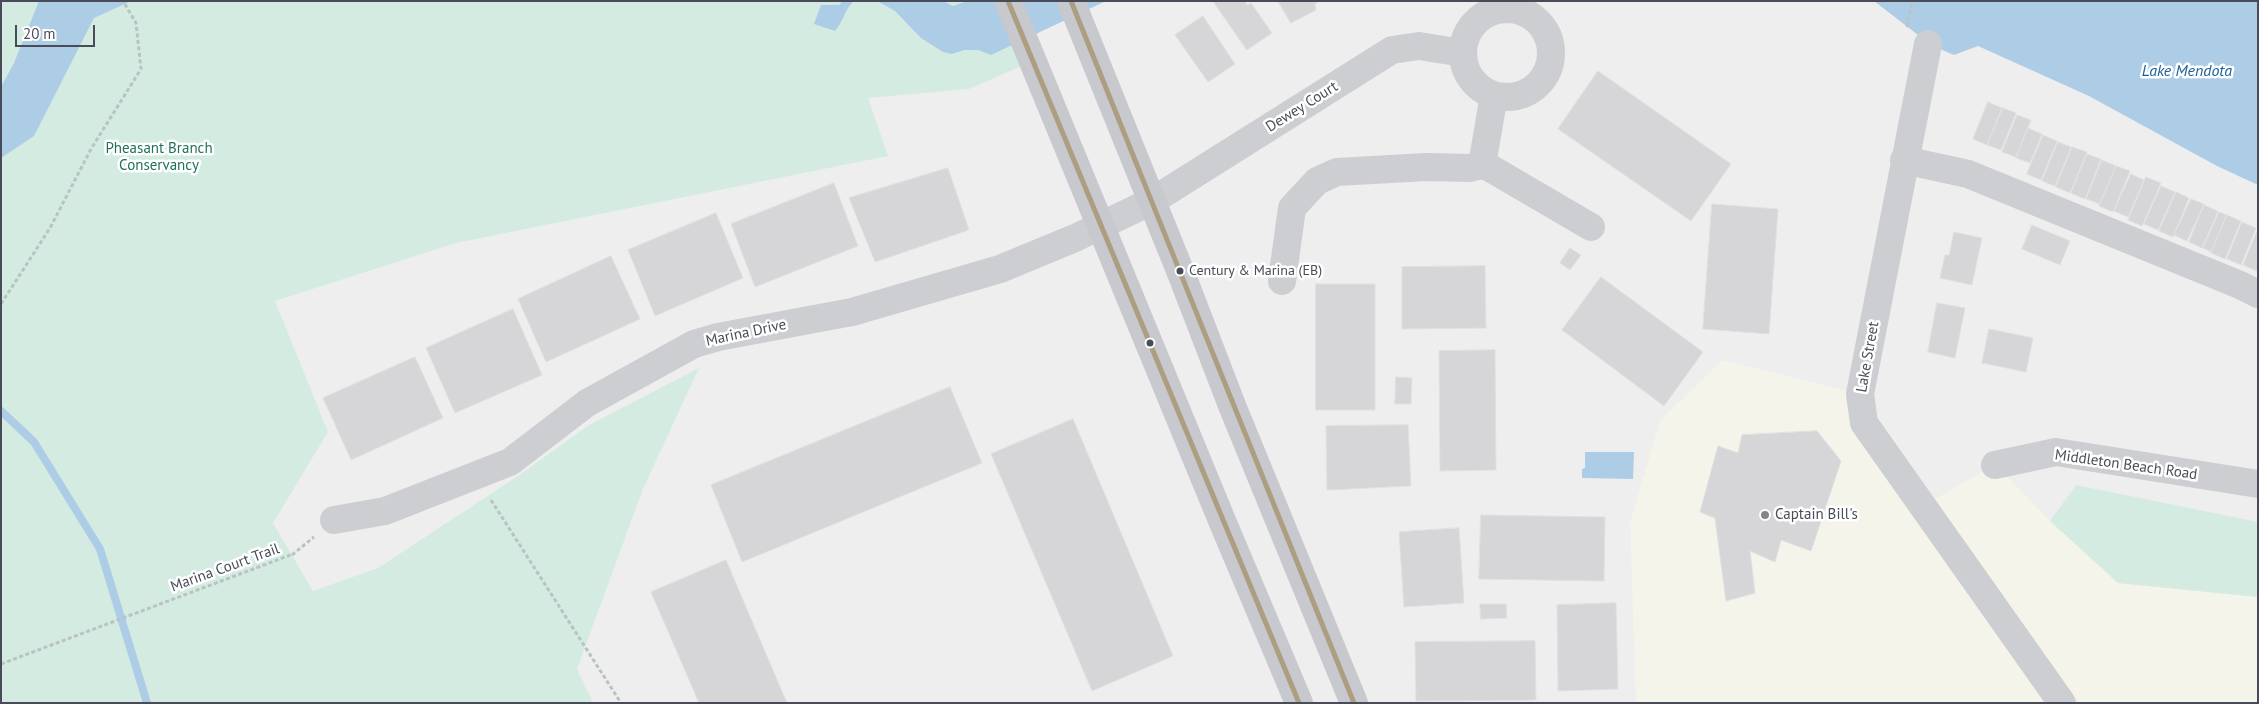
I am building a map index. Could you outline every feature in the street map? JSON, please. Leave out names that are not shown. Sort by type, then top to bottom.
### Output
[{"type":"main road","points":[[1008,1],[1299,703]]},
{"type":"main road","points":[[1071,1],[1233,408],[1354,703]]},
{"type":"street","points":[[1500,10],[1515,10],[1529,15],[1540,25],[1548,37],[1550,50],[1549,65],[1543,78],[1534,88],[1521,95],[1508,97],[1494,95],[1481,89],[1471,79],[1465,66],[1463,52],[1466,38],[1474,24],[1485,15],[1500,10]]},
{"type":"street","name":"Lake Street","points":[[1928,44],[1860,394],[1864,423],[2062,703]]},
{"type":"street","name":"Dewey Court","points":[[1152,201],[1392,50],[1419,46],[1463,52]]},
{"type":"street","points":[[1482,165],[1494,95]]},
{"type":"street","points":[[1904,160],[1968,174],[2258,294]]},
{"type":"street","points":[[1282,281],[1292,208],[1317,181],[1337,172],[1426,166],[1470,168],[1482,165],[1591,227]]},
{"type":"street","name":"Marina Drive","points":[[334,520],[385,511],[510,462],[587,403],[694,344],[718,337],[852,312],[1000,269],[1100,226],[1152,201]]},
{"type":"street","name":"Middleton Beach Road","points":[[1996,465],[2056,452],[2258,484]]},
{"type":"path","points":[[1,304],[50,228],[91,149],[140,69],[136,23],[123,1]]},
{"type":"path","points":[[1906,28],[1912,1]]},
{"type":"path","points":[[479,474],[487,494],[621,703]]},
{"type":"path","name":"Marina Court Trail","points":[[1,664],[292,555],[334,520]]},
{"type":"shaded area","points":[[1722,360],[1860,394],[1921,507],[1995,465],[2050,521],[2118,583],[2258,597],[2258,703],[1636,703],[1630,522],[1660,421]]},
{"type":"green space","name":"Pheasant Branch Conservancy","points":[[1,1],[1008,1],[1033,61],[969,89],[868,98],[888,156],[456,243],[275,301],[328,432],[273,523],[313,591],[378,568],[518,476],[589,425],[699,368],[643,489],[577,669],[593,703],[1,703]]},
{"type":"green space","points":[[2076,485],[2258,522],[2258,597],[2118,583],[2050,521]]},
{"type":"water","points":[[39,1],[131,1],[94,18],[34,136],[1,158],[1,87],[14,63]]},
{"type":"water","points":[[843,1],[854,1],[835,31],[814,24],[821,5],[839,5]]},
{"type":"water","points":[[877,1],[943,1],[953,6],[967,1],[1106,1],[991,55],[978,50],[964,50],[952,54],[943,52],[921,38],[895,11]]},
{"type":"water","name":"Lake Mendota","points":[[1874,1],[2258,1],[2258,185],[2217,166],[2089,96],[1978,46],[1954,55],[1931,45]]},
{"type":"water","points":[[1585,452],[1634,452],[1633,479],[1582,478],[1582,469],[1585,468]]},
{"type":"building","points":[[1213,1],[1245,1],[1247,5],[1251,3],[1272,33],[1247,50]]},
{"type":"building","points":[[1278,1],[1320,1],[1315,4],[1316,10],[1291,23]]},
{"type":"building","points":[[1203,16],[1235,64],[1208,82],[1175,35]]},
{"type":"building","points":[[1598,71],[1731,164],[1691,221],[1558,129]]},
{"type":"building","points":[[1988,102],[2002,108],[1987,145],[1973,139]]},
{"type":"building","points":[[2003,108],[2016,113],[2001,150],[1987,145]]},
{"type":"building","points":[[2017,115],[2031,120],[2016,157],[2002,152]]},
{"type":"building","points":[[2028,128],[2042,134],[2030,163],[2016,158]]},
{"type":"building","points":[[2043,135],[2057,141],[2041,180],[2027,174]]},
{"type":"building","points":[[2058,142],[2071,147],[2055,186],[2042,181]]},
{"type":"building","points":[[2072,147],[2087,152],[2070,193],[2056,187]]},
{"type":"building","points":[[2087,154],[2101,159],[2085,199],[2071,193]]},
{"type":"building","points":[[2102,160],[2116,166],[2100,204],[2086,199]]},
{"type":"building","points":[[2116,166],[2130,171],[2113,212],[2099,206]]},
{"type":"building","points":[[948,168],[969,230],[875,262],[849,198]]},
{"type":"building","points":[[2131,174],[2144,180],[2128,217],[2114,211]]},
{"type":"building","points":[[2146,177],[2161,183],[2142,226],[2128,220]]},
{"type":"building","points":[[834,183],[858,246],[755,287],[731,224]]},
{"type":"building","points":[[2161,186],[2175,192],[2158,230],[2144,224]]},
{"type":"building","points":[[2176,192],[2189,198],[2173,237],[2159,231]]},
{"type":"building","points":[[2191,199],[2204,204],[2187,241],[2174,235]]},
{"type":"building","points":[[1712,204],[1778,209],[1769,334],[1703,329]]},
{"type":"building","points":[[2204,205],[2218,211],[2202,248],[2189,242]]},
{"type":"building","points":[[2219,212],[2227,215],[2211,252],[2203,248]]},
{"type":"building","points":[[716,213],[743,278],[655,316],[628,250]]},
{"type":"building","points":[[2227,215],[2241,221],[2225,259],[2211,253]]},
{"type":"building","points":[[2242,222],[2256,228],[2241,265],[2227,259]]},
{"type":"building","points":[[2032,225],[2070,241],[2060,265],[2022,249]]},
{"type":"building","points":[[2258,229],[2258,269],[2257,271],[2243,265]]},
{"type":"building","points":[[1954,232],[1982,238],[1972,285],[1940,278],[1945,255],[1949,255]]},
{"type":"building","points":[[1570,248],[1581,255],[1570,270],[1560,263]]},
{"type":"building","points":[[611,256],[640,319],[546,362],[518,299]]},
{"type":"building","points":[[1485,266],[1486,328],[1402,329],[1402,267]]},
{"type":"building","points":[[1601,277],[1703,352],[1664,406],[1562,330]]},
{"type":"building","points":[[1316,284],[1375,284],[1375,410],[1316,410]]},
{"type":"building","points":[[1937,303],[1965,308],[1955,358],[1928,352]]},
{"type":"building","points":[[513,309],[542,375],[455,413],[426,348]]},
{"type":"building","points":[[1989,329],[2033,338],[2026,372],[1982,363]]},
{"type":"building","points":[[1495,350],[1496,470],[1440,471],[1439,351]]},
{"type":"building","points":[[415,357],[443,418],[351,460],[323,398]]},
{"type":"building","points":[[1396,377],[1412,378],[1411,404],[1395,404]]},
{"type":"building","points":[[950,387],[982,463],[742,562],[711,485]]},
{"type":"building","points":[[1073,419],[1173,656],[1092,691],[991,454]]},
{"type":"building","points":[[1408,425],[1411,486],[1327,490],[1326,426]]},
{"type":"building","name":"Captain Bill's","points":[[1817,431],[1841,461],[1811,551],[1781,540],[1775,562],[1750,551],[1755,593],[1726,601],[1715,518],[1700,512],[1718,446],[1738,453],[1742,435]]},
{"type":"building","points":[[1481,515],[1605,517],[1604,581],[1479,579]]},
{"type":"building","points":[[1459,528],[1464,603],[1404,607],[1399,532]]},
{"type":"building","points":[[726,560],[787,703],[699,703],[651,592]]},
{"type":"building","points":[[1616,603],[1618,689],[1558,691],[1557,605]]},
{"type":"building","points":[[1480,604],[1506,604],[1507,618],[1481,619]]},
{"type":"building","points":[[1535,641],[1536,700],[1416,701],[1415,642]]},
{"type":"waterway","points":[[1,411],[34,442],[100,549],[147,703]]},
{"type":"transit line","points":[[1008,1],[1299,703]]},
{"type":"transit line","points":[[1071,1],[1354,703]]},
{"type":"place","name":"Century & Marina (EB)","points":[[1180,271]]},
{"type":"place","name":"Captain Bill's","points":[[1765,515]]}]
